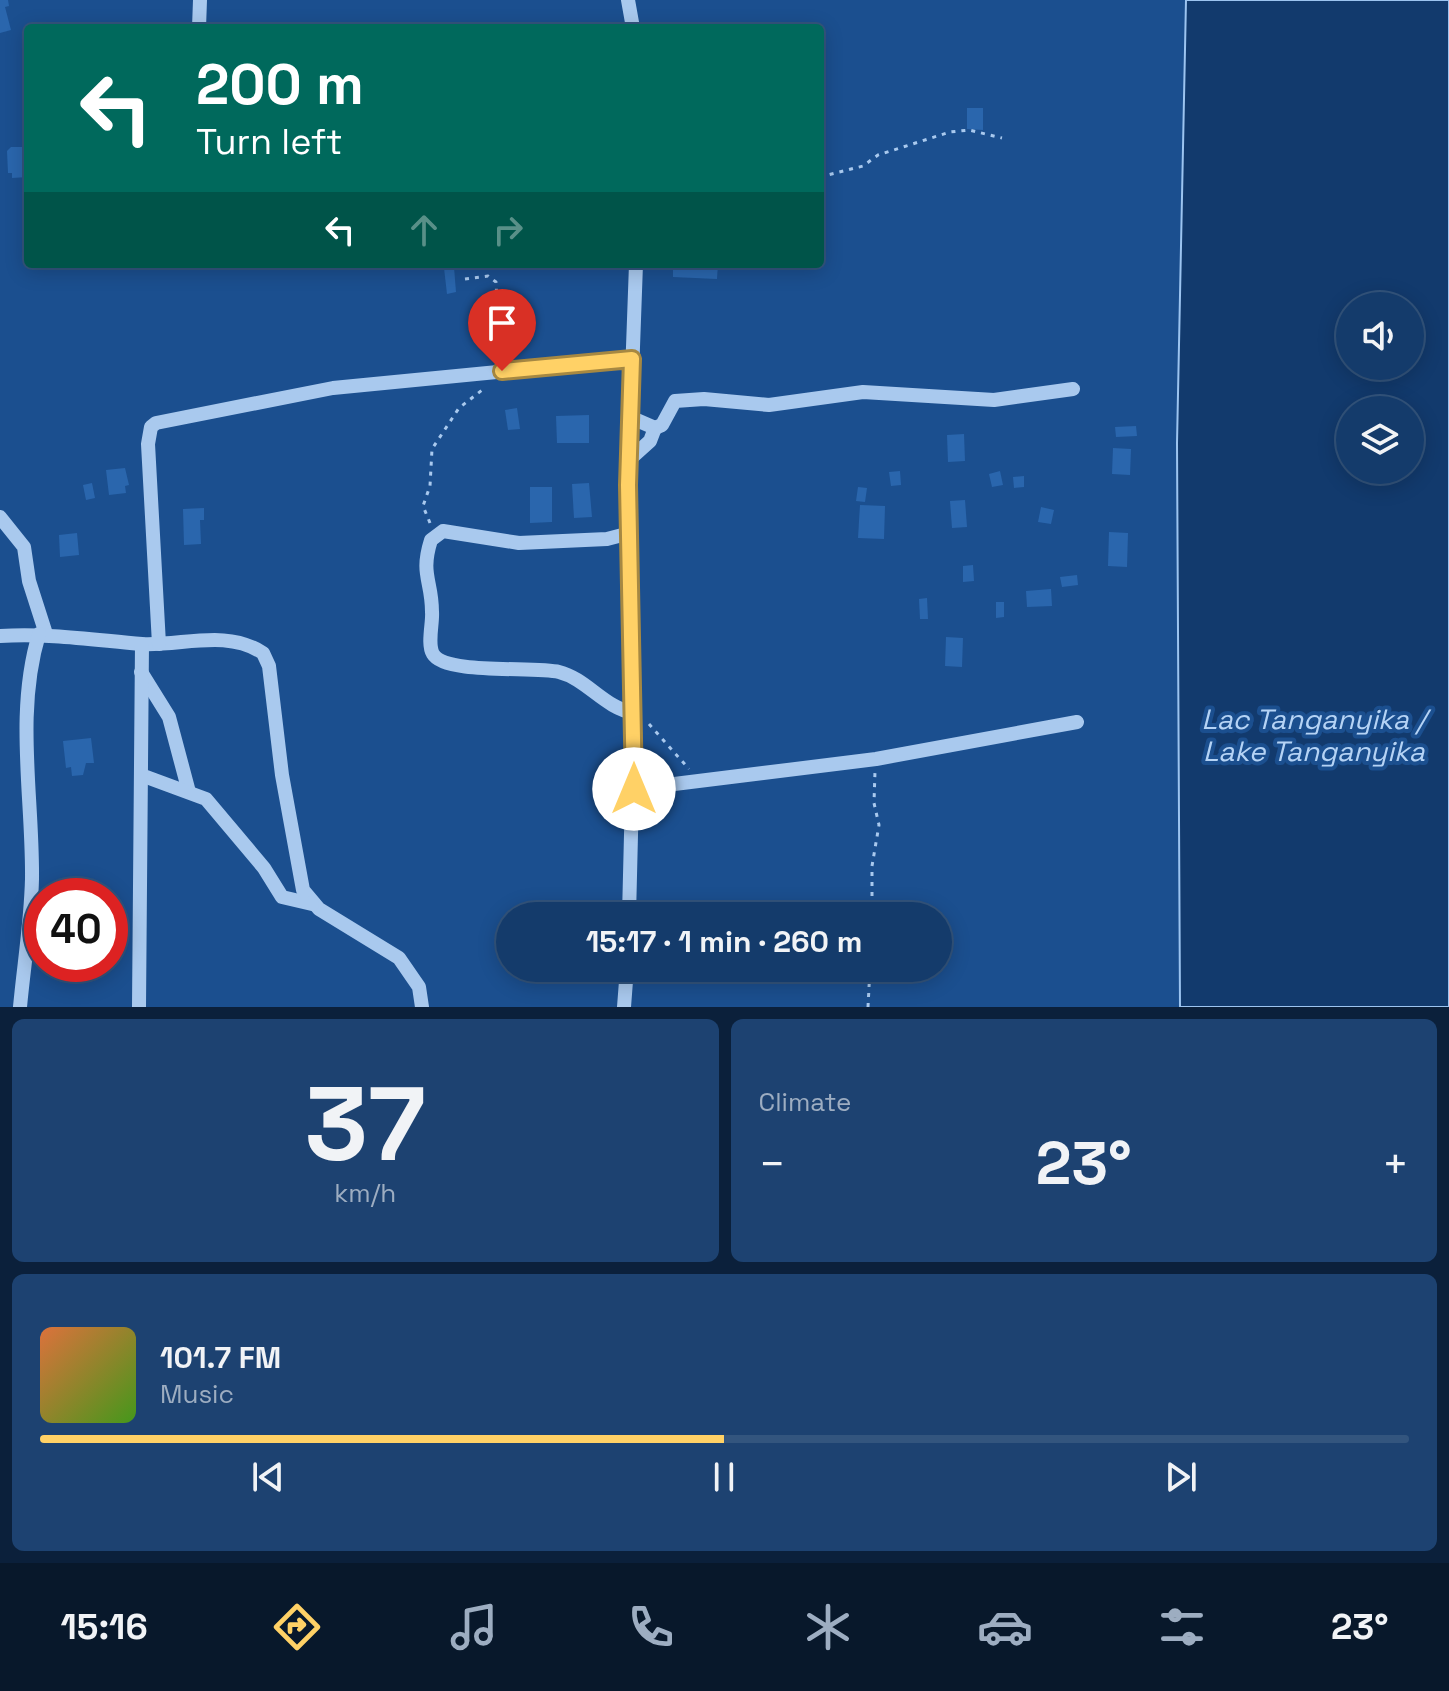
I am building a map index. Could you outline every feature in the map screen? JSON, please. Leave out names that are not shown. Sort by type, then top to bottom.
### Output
[{"type":"street","points":[[199,24],[200,0]]},
{"type":"street","points":[[628,0],[632,24]]},
{"type":"street","points":[[630,902],[634,789],[630,459],[636,268]]},
{"type":"street","points":[[159,644],[148,444],[151,427],[156,423],[333,388],[632,359]]},
{"type":"street","points":[[630,459],[650,441],[655,428],[662,425],[675,401],[689,399],[769,405],[863,392],[994,400],[1073,389]]},
{"type":"street","points":[[632,418],[655,428]]},
{"type":"street","points":[[0,517],[24,547],[43,634],[31,686],[26,789],[32,877],[20,1007]]},
{"type":"street","points":[[630,533],[607,539],[532,543],[455,532],[435,534],[427,550],[424,574],[431,597],[434,656],[459,665],[563,673],[615,707],[634,713]]},
{"type":"street","points":[[0,636],[43,634],[142,644],[229,640],[249,645],[266,656],[293,842],[303,890],[312,904]]},
{"type":"street","points":[[139,1007],[142,644]]},
{"type":"street","points":[[141,672],[169,717],[189,792]]},
{"type":"street","points":[[634,789],[876,759],[1077,722]]},
{"type":"street","points":[[141,775],[200,794],[215,807],[231,832],[264,868],[282,897],[312,904],[399,958],[415,978],[422,1007]]},
{"type":"street","points":[[624,1007],[626,982]]},
{"type":"path","points":[[824,176],[863,166],[878,155],[950,132],[969,130],[1002,138]]},
{"type":"path","points":[[435,534],[423,506],[430,486],[432,449],[459,408],[502,371],[496,282],[488,276],[465,279]]},
{"type":"path","points":[[634,713],[658,731],[699,781]]},
{"type":"path","points":[[872,902],[871,878],[879,825],[874,803],[876,759]]},
{"type":"path","points":[[868,1007],[869,982]]},
{"type":"water","name":"Lac Tanganyika / Lake Tanganyika","points":[[1186,0],[1449,0],[1449,1007],[1180,1007],[1177,443]]},
{"type":"building","points":[[0,0],[8,0],[9,6],[5,7],[11,30],[0,33]]},
{"type":"building","points":[[967,108],[983,108],[983,130],[967,129]]},
{"type":"building","points":[[11,147],[24,147],[24,177],[12,178],[12,173],[8,173],[7,151]]},
{"type":"building","points":[[444,268],[454,268],[456,292],[447,294]]},
{"type":"building","points":[[673,268],[718,268],[717,279],[673,277]]},
{"type":"building","points":[[517,408],[520,429],[508,430],[505,410]]},
{"type":"building","points":[[589,415],[589,443],[557,443],[556,416]]},
{"type":"building","points":[[1136,426],[1137,436],[1116,437],[1115,427]]},
{"type":"building","points":[[964,434],[965,461],[948,462],[947,435]]},
{"type":"building","points":[[1113,448],[1131,449],[1130,475],[1112,474]]},
{"type":"building","points":[[125,468],[129,485],[125,486],[126,493],[109,495],[106,470]]},
{"type":"building","points":[[900,471],[901,485],[891,486],[889,472]]},
{"type":"building","points":[[1000,471],[1003,485],[992,487],[989,474]]},
{"type":"building","points":[[1024,476],[1024,487],[1014,488],[1013,477]]},
{"type":"building","points":[[92,483],[95,498],[86,500],[83,485]]},
{"type":"building","points":[[589,483],[592,517],[574,518],[572,484]]},
{"type":"building","points":[[530,487],[552,487],[552,522],[530,523]]},
{"type":"building","points":[[858,487],[867,488],[865,502],[856,501]]},
{"type":"building","points":[[965,500],[967,527],[952,528],[950,501]]},
{"type":"building","points":[[860,505],[885,506],[884,539],[858,538]]},
{"type":"building","points":[[1041,507],[1054,510],[1051,524],[1038,522]]},
{"type":"building","points":[[204,508],[204,520],[200,520],[201,544],[184,545],[183,509]]},
{"type":"building","points":[[1109,532],[1128,533],[1127,567],[1108,566]]},
{"type":"building","points":[[77,533],[79,555],[60,557],[59,535]]},
{"type":"building","points":[[973,565],[974,581],[963,582],[963,566]]},
{"type":"building","points":[[1077,575],[1078,585],[1062,587],[1060,577]]},
{"type":"building","points":[[1051,589],[1052,606],[1027,607],[1026,591]]},
{"type":"building","points":[[927,598],[928,619],[920,619],[919,599]]},
{"type":"building","points":[[996,602],[1004,602],[1004,617],[996,618]]},
{"type":"building","points":[[946,637],[963,638],[962,667],[945,666]]},
{"type":"building","points":[[91,738],[94,763],[86,763],[83,775],[72,776],[71,767],[66,768],[63,741]]},
{"type":"route","points":[[502,371],[632,359],[628,485],[634,789]]}]
